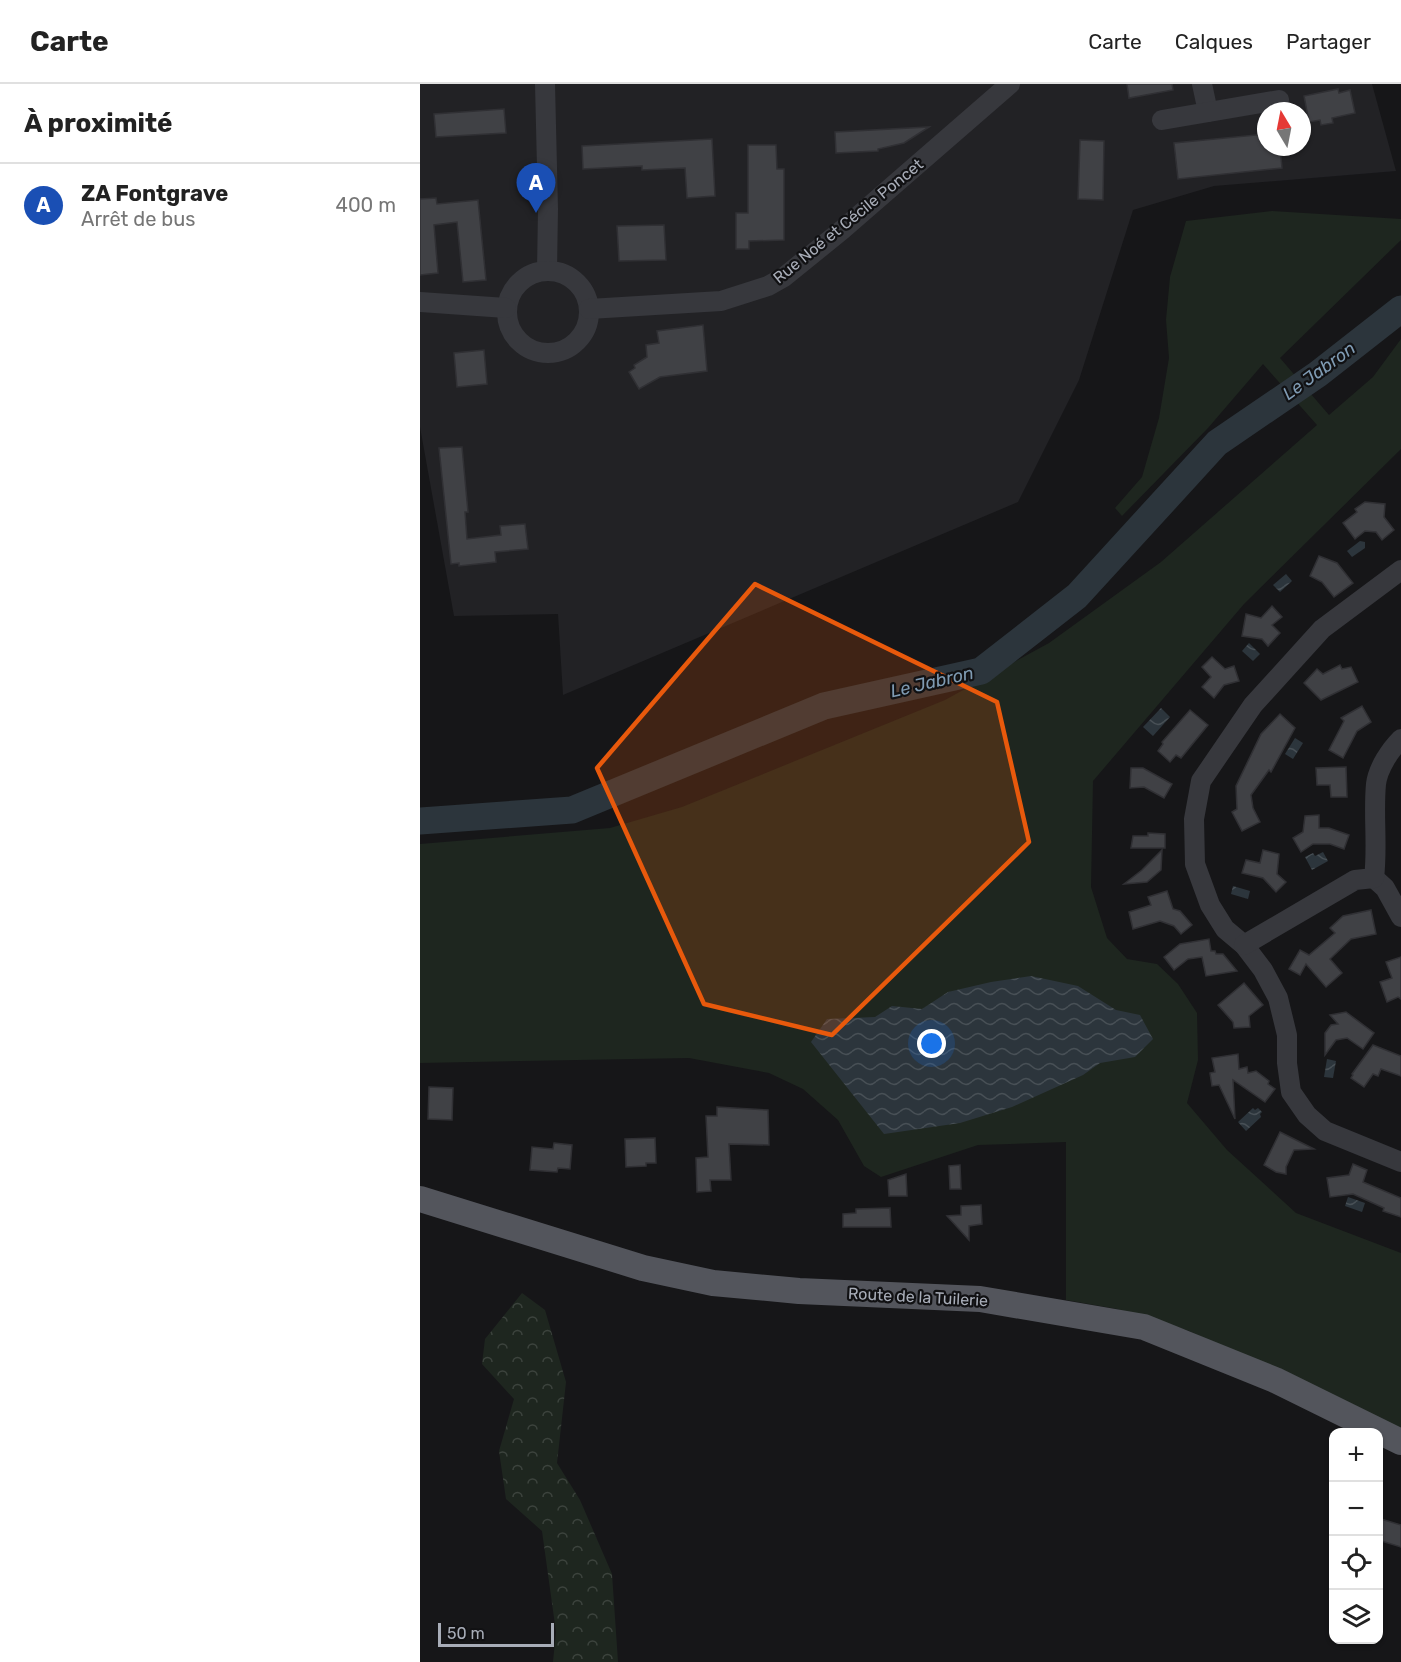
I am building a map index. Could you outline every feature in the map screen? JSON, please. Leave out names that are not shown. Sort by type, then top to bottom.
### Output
[{"type":"main road","name":"Route de la Tuilerie","points":[[420,1199],[643,1268],[713,1283],[799,1291],[980,1299],[1144,1327],[1275,1380],[1401,1442]]},
{"type":"street","points":[[545,84],[547,270]]},
{"type":"street","name":"Rue Noé et Cécile Poncet","points":[[589,309],[605,306],[721,301],[768,286],[784,277],[842,230],[1010,84]]},
{"type":"street","points":[[1202,84],[1208,112]]},
{"type":"street","points":[[1162,120],[1279,100]]},
{"type":"street","points":[[547,270],[565,274],[579,284],[588,300],[589,309],[587,327],[577,342],[561,351],[543,353],[525,347],[513,334],[508,326],[506,308],[511,292],[523,279],[530,274],[547,270]]},
{"type":"street","points":[[420,302],[506,308]]},
{"type":"street","points":[[1401,570],[1322,629],[1253,705],[1202,781],[1194,819],[1195,864],[1210,905],[1225,929],[1244,945],[1263,970],[1278,998],[1287,1035],[1287,1063],[1291,1092],[1325,1131],[1401,1162]]},
{"type":"street","points":[[1374,878],[1376,782],[1388,754],[1401,739]]},
{"type":"street","points":[[1244,945],[1355,880],[1374,878],[1385,888],[1401,917]]},
{"type":"highlighted area","points":[[755,584],[997,702],[1029,842],[832,1035],[704,1004],[597,768]]},
{"type":"shaded area","points":[[420,84],[1372,84],[1396,171],[1214,186],[1133,210],[1079,380],[1018,502],[563,695],[558,614],[454,616],[420,427]]},
{"type":"green space","points":[[1272,211],[1401,219],[1401,240],[1280,358],[1329,415],[1373,377],[1401,339],[1401,449],[1244,604],[1093,781],[1091,887],[1107,938],[1127,959],[1157,964],[1178,984],[1197,1013],[1198,1060],[1187,1103],[1227,1150],[1296,1213],[1401,1253],[1401,1432],[1189,1331],[1117,1309],[1066,1300],[1066,1142],[978,1145],[881,1177],[864,1166],[838,1120],[803,1089],[769,1073],[689,1058],[420,1063],[420,844],[610,828],[682,807],[945,700],[1049,643],[1161,562],[1317,425],[1263,364],[1208,428],[1122,516],[1115,508],[1142,477],[1159,418],[1169,358],[1166,320],[1170,277],[1186,221]]},
{"type":"green space","points":[[522,1293],[545,1310],[566,1382],[557,1463],[580,1500],[612,1574],[618,1662],[553,1662],[556,1632],[542,1531],[506,1499],[499,1451],[514,1399],[482,1364],[485,1339]]},
{"type":"water","points":[[1360,541],[1365,542],[1365,548],[1352,557],[1347,551]]},
{"type":"water","points":[[1286,574],[1292,581],[1280,592],[1273,585]]},
{"type":"water","points":[[1249,643],[1260,654],[1253,661],[1242,651]]},
{"type":"water","points":[[1161,708],[1170,717],[1153,736],[1143,727]]},
{"type":"water","points":[[1295,738],[1303,743],[1293,759],[1285,754]]},
{"type":"water","points":[[1323,852],[1328,861],[1312,870],[1305,857]]},
{"type":"water","points":[[1233,886],[1250,891],[1248,899],[1231,894]]},
{"type":"water","points":[[1031,976],[1078,986],[1116,1010],[1140,1015],[1153,1039],[1135,1057],[1100,1063],[1083,1075],[1012,1107],[960,1123],[884,1134],[811,1042],[827,1019],[875,1017],[892,1006],[922,1009],[948,992]]},
{"type":"water","points":[[1327,1059],[1336,1061],[1333,1078],[1324,1077]]},
{"type":"water","points":[[1253,1108],[1255,1110],[1258,1108],[1262,1112],[1261,1117],[1246,1131],[1238,1122]]},
{"type":"water","points":[[1348,1197],[1365,1203],[1362,1212],[1345,1206]]},
{"type":"building","points":[[1127,84],[1172,84],[1173,90],[1129,98]]},
{"type":"building","points":[[1338,89],[1339,93],[1350,90],[1355,113],[1332,118],[1333,123],[1321,125],[1320,120],[1311,122],[1311,102],[1305,102],[1304,96]]},
{"type":"building","points":[[504,109],[506,133],[436,137],[434,114]]},
{"type":"building","points":[[929,127],[904,143],[878,149],[878,151],[836,153],[835,132]]},
{"type":"building","points":[[1257,135],[1257,156],[1281,156],[1282,168],[1178,179],[1174,143]]},
{"type":"building","points":[[712,139],[715,196],[687,198],[685,168],[642,170],[642,166],[583,169],[582,146]]},
{"type":"building","points":[[1080,140],[1104,141],[1103,200],[1078,199]]},
{"type":"building","points":[[748,145],[776,145],[777,169],[784,169],[784,240],[749,241],[749,249],[736,249],[736,213],[748,213]]},
{"type":"building","points":[[436,198],[437,204],[478,200],[486,280],[463,282],[457,222],[434,225],[438,273],[420,275],[420,199]]},
{"type":"building","points":[[664,225],[666,260],[619,261],[617,226]]},
{"type":"building","points":[[703,325],[707,371],[660,377],[639,389],[629,372],[635,368],[634,365],[647,357],[646,345],[659,343],[657,331]]},
{"type":"building","points":[[484,350],[487,384],[457,387],[454,353]]},
{"type":"building","points":[[462,447],[468,512],[465,512],[467,539],[501,535],[500,526],[525,524],[528,549],[495,552],[496,562],[459,566],[459,563],[451,564],[439,448]]},
{"type":"building","points":[[1365,502],[1385,504],[1384,517],[1394,530],[1382,540],[1376,532],[1365,531],[1355,539],[1343,523],[1357,512],[1355,509]]},
{"type":"building","points":[[1319,556],[1337,563],[1353,583],[1334,597],[1322,582],[1310,576]]},
{"type":"building","points":[[1272,606],[1282,617],[1272,625],[1280,633],[1268,646],[1262,639],[1242,636],[1246,614],[1261,618]]},
{"type":"building","points":[[1212,657],[1225,669],[1234,666],[1239,681],[1224,685],[1214,698],[1202,687],[1211,677],[1202,667]]},
{"type":"building","points":[[1340,665],[1342,669],[1351,667],[1358,682],[1321,700],[1304,683],[1317,669],[1323,674]]},
{"type":"building","points":[[1362,706],[1371,722],[1357,731],[1343,758],[1329,750],[1344,721],[1341,718]]},
{"type":"building","points":[[1190,710],[1208,725],[1181,758],[1176,755],[1170,762],[1158,751],[1162,742]]},
{"type":"building","points":[[1280,714],[1295,728],[1271,772],[1269,770],[1251,795],[1253,808],[1260,822],[1242,831],[1232,812],[1237,809],[1236,786],[1261,734]]},
{"type":"building","points":[[1346,767],[1347,797],[1331,797],[1330,785],[1317,785],[1316,768]]},
{"type":"building","points":[[1131,768],[1143,768],[1172,784],[1164,798],[1144,787],[1130,788]]},
{"type":"building","points":[[1319,815],[1319,828],[1329,828],[1349,835],[1344,849],[1330,844],[1313,844],[1301,852],[1293,838],[1303,832],[1305,816]]},
{"type":"building","points":[[1148,833],[1165,834],[1165,848],[1131,848],[1133,836],[1148,836]]},
{"type":"building","points":[[1162,850],[1161,870],[1147,882],[1124,884],[1142,870]]},
{"type":"building","points":[[1263,850],[1279,854],[1277,874],[1286,882],[1276,892],[1263,878],[1242,873],[1246,860],[1260,863]]},
{"type":"building","points":[[1167,891],[1173,909],[1180,911],[1192,925],[1181,934],[1174,926],[1160,921],[1133,929],[1129,912],[1151,905],[1148,897]]},
{"type":"building","points":[[1371,910],[1376,934],[1351,939],[1330,959],[1342,973],[1326,987],[1306,964],[1300,975],[1289,969],[1300,950],[1309,955],[1335,933],[1330,928],[1343,916]]},
{"type":"building","points":[[1209,939],[1211,951],[1223,954],[1237,971],[1206,976],[1202,957],[1188,959],[1174,970],[1164,957],[1180,944]]},
{"type":"building","points":[[1401,957],[1401,999],[1398,997],[1387,1002],[1380,982],[1392,978],[1386,962]]},
{"type":"building","points":[[1244,983],[1263,1005],[1249,1016],[1250,1027],[1234,1028],[1233,1022],[1218,1005]]},
{"type":"building","points":[[1346,1012],[1374,1033],[1363,1049],[1347,1038],[1336,1040],[1325,1055],[1325,1033],[1331,1025],[1338,1024],[1330,1015]]},
{"type":"building","points":[[1373,1045],[1401,1056],[1401,1076],[1381,1069],[1378,1076],[1373,1074],[1364,1087],[1351,1078]]},
{"type":"building","points":[[1238,1054],[1239,1069],[1247,1067],[1248,1073],[1256,1071],[1275,1089],[1265,1102],[1233,1080],[1235,1119],[1219,1085],[1212,1086],[1210,1073],[1215,1072],[1212,1058]]},
{"type":"building","points":[[429,1087],[453,1088],[452,1120],[428,1119]]},
{"type":"building","points":[[717,1107],[768,1110],[769,1145],[729,1144],[731,1180],[710,1180],[711,1191],[697,1192],[696,1158],[708,1157],[706,1116],[717,1116]]},
{"type":"building","points":[[1280,1132],[1314,1149],[1294,1150],[1286,1167],[1286,1174],[1276,1172],[1264,1165]]},
{"type":"building","points":[[655,1138],[656,1163],[626,1167],[625,1139]]},
{"type":"building","points":[[554,1143],[572,1145],[570,1169],[558,1168],[557,1172],[530,1170],[532,1147],[553,1149]]},
{"type":"building","points":[[1353,1164],[1367,1170],[1363,1182],[1401,1198],[1401,1217],[1383,1211],[1384,1208],[1353,1194],[1330,1197],[1327,1178],[1349,1175]]},
{"type":"building","points":[[960,1165],[961,1189],[950,1189],[949,1166]]},
{"type":"building","points":[[906,1174],[907,1196],[889,1196],[888,1180]]},
{"type":"building","points":[[981,1205],[982,1224],[969,1226],[969,1240],[947,1216],[961,1215],[961,1206]]},
{"type":"building","points":[[890,1208],[891,1227],[843,1227],[843,1214],[856,1213],[856,1209]]},
{"type":"building","points":[[1383,1520],[1401,1525],[1401,1547],[1383,1542]]},
{"type":"waterway","name":"Le Jabron","points":[[420,821],[572,810],[824,706],[981,671],[1077,596],[1217,443],[1318,374],[1401,309]]},
{"type":"place","name":"ZA Fontgrave","points":[[536,213]]}]
